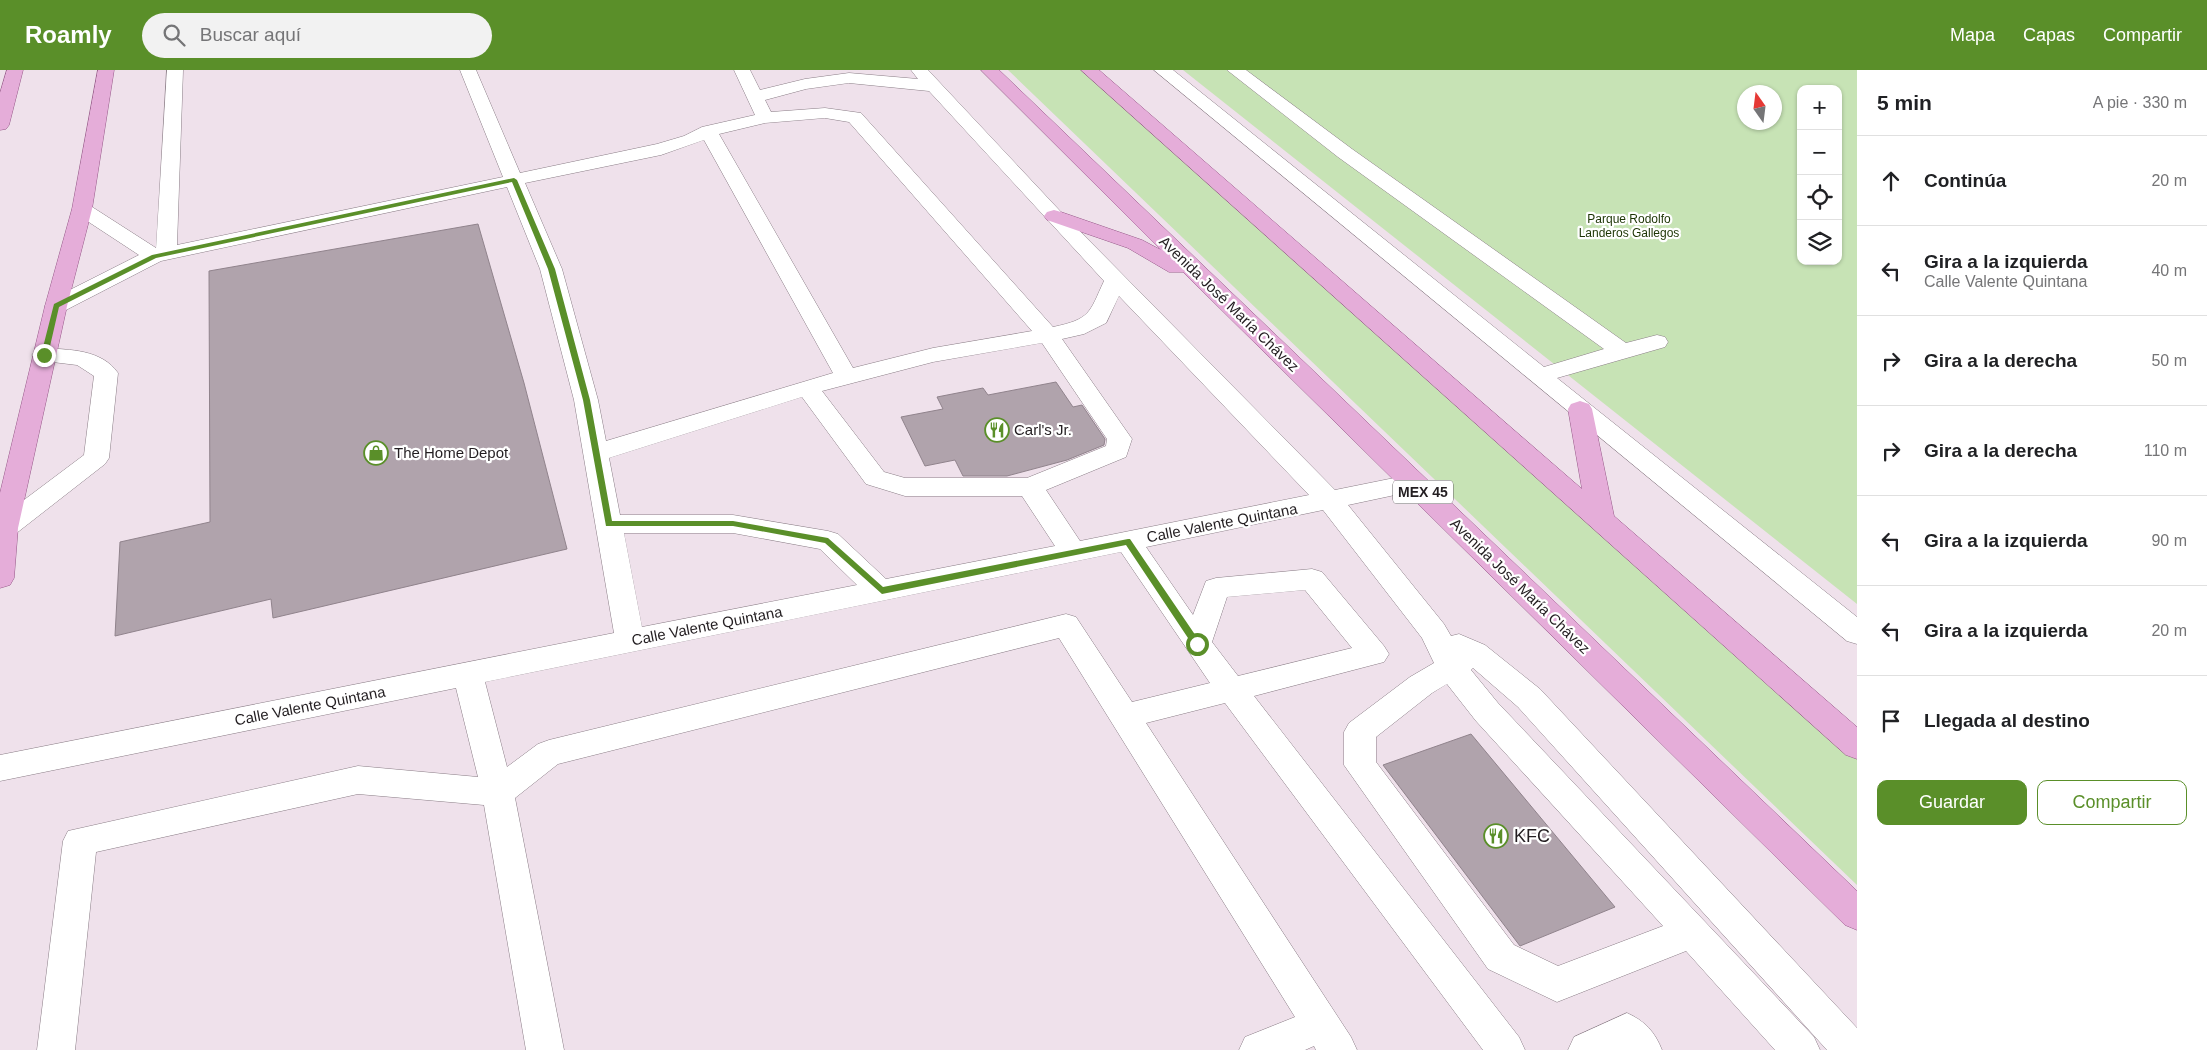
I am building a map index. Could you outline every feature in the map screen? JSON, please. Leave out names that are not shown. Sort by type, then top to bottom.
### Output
[{"type":"main road","points":[[0,125],[15,70]]},
{"type":"main road","points":[[0,578],[5,528],[44,355],[82,208],[106,70]]},
{"type":"main road","name":"Avenida José María Chávez","points":[[989,70],[1857,914]]},
{"type":"main road","points":[[1089,70],[1857,746]]},
{"type":"main road","points":[[1054,216],[1134,244],[1183,270],[1216,292]]},
{"type":"main road","points":[[1580,409],[1601,520]]},
{"type":"street","points":[[160,255],[174,70]]},
{"type":"street","points":[[468,70],[551,269],[586,400],[630,641]]},
{"type":"street","points":[[919,70],[1054,216],[1330,501],[1434,632],[1462,659],[1529,698],[1852,1050]]},
{"type":"street","points":[[1162,70],[1537,376],[1857,633]]},
{"type":"street","points":[[1235,70],[1345,153],[1622,351]]},
{"type":"street","points":[[746,71],[765,118]]},
{"type":"street","points":[[755,97],[805,84],[849,78],[934,86]]},
{"type":"street","points":[[56,306],[160,255],[661,149],[691,140],[708,131],[765,118],[826,113],[855,117],[1048,335],[1120,439],[1117,451],[1030,487],[905,487],[875,478],[808,388]]},
{"type":"street","points":[[708,131],[847,378]]},
{"type":"street","points":[[82,208],[160,255]]},
{"type":"street","points":[[596,453],[808,388],[939,353],[987,343],[1048,335],[1076,329],[1098,318],[1116,279]]},
{"type":"street","points":[[1537,376],[1657,342]]},
{"type":"street","points":[[5,528],[96,458],[106,373],[83,358],[44,355]]},
{"type":"street","name":"Calle Valente Quintana","points":[[0,768],[1414,484]]},
{"type":"street","points":[[1030,487],[1073,552]]},
{"type":"street","points":[[609,524],[733,524],[828,541],[882,591]]},
{"type":"street","points":[[1128,541],[1197,644],[1506,1050]]},
{"type":"street","points":[[1124,716],[1374,654],[1312,579],[1216,588],[1197,644]]},
{"type":"street","points":[[56,1050],[80,841],[358,780],[498,793],[549,752],[1066,625],[1330,1037],[1258,1050]]},
{"type":"street","points":[[1462,659],[1487,712],[1800,1050]]},
{"type":"street","points":[[1462,659],[1360,732],[1360,765],[1502,957],[1557,984],[1692,932]]},
{"type":"street","points":[[468,674],[498,793],[545,1050]]},
{"type":"street","points":[[1587,1050],[1627,1032],[1643,1050]]},
{"type":"green space","points":[[1008,70],[1084,70],[1857,750],[1857,885]]},
{"type":"green space","name":"Parque Rodolfo Landeros Gallegos","points":[[1183,70],[1857,70],[1857,604]]},
{"type":"building","name":"The Home Depot","points":[[478,224],[524,383],[567,549],[273,618],[271,599],[115,636],[120,542],[210,522],[209,271]]},
{"type":"building","name":"Carl's Jr.","points":[[1056,382],[1073,407],[1082,405],[1105,439],[1104,445],[1067,460],[1007,476],[963,476],[955,460],[925,466],[901,417],[943,409],[937,397],[983,388],[988,395]]},
{"type":"building","name":"KFC","points":[[1471,734],[1615,907],[1520,946],[1383,765]]},
{"type":"place","name":"Carl's Jr.","points":[[997,430]]},
{"type":"place","name":"The Home Depot","points":[[376,453]]},
{"type":"place","name":"KFC","points":[[1496,836]]},
{"type":"route","points":[[44,355],[56,306],[154,256],[514,180],[533,221],[551,269],[586,400],[609,524],[733,524],[828,541],[882,591],[1128,541],[1197,644]]}]
